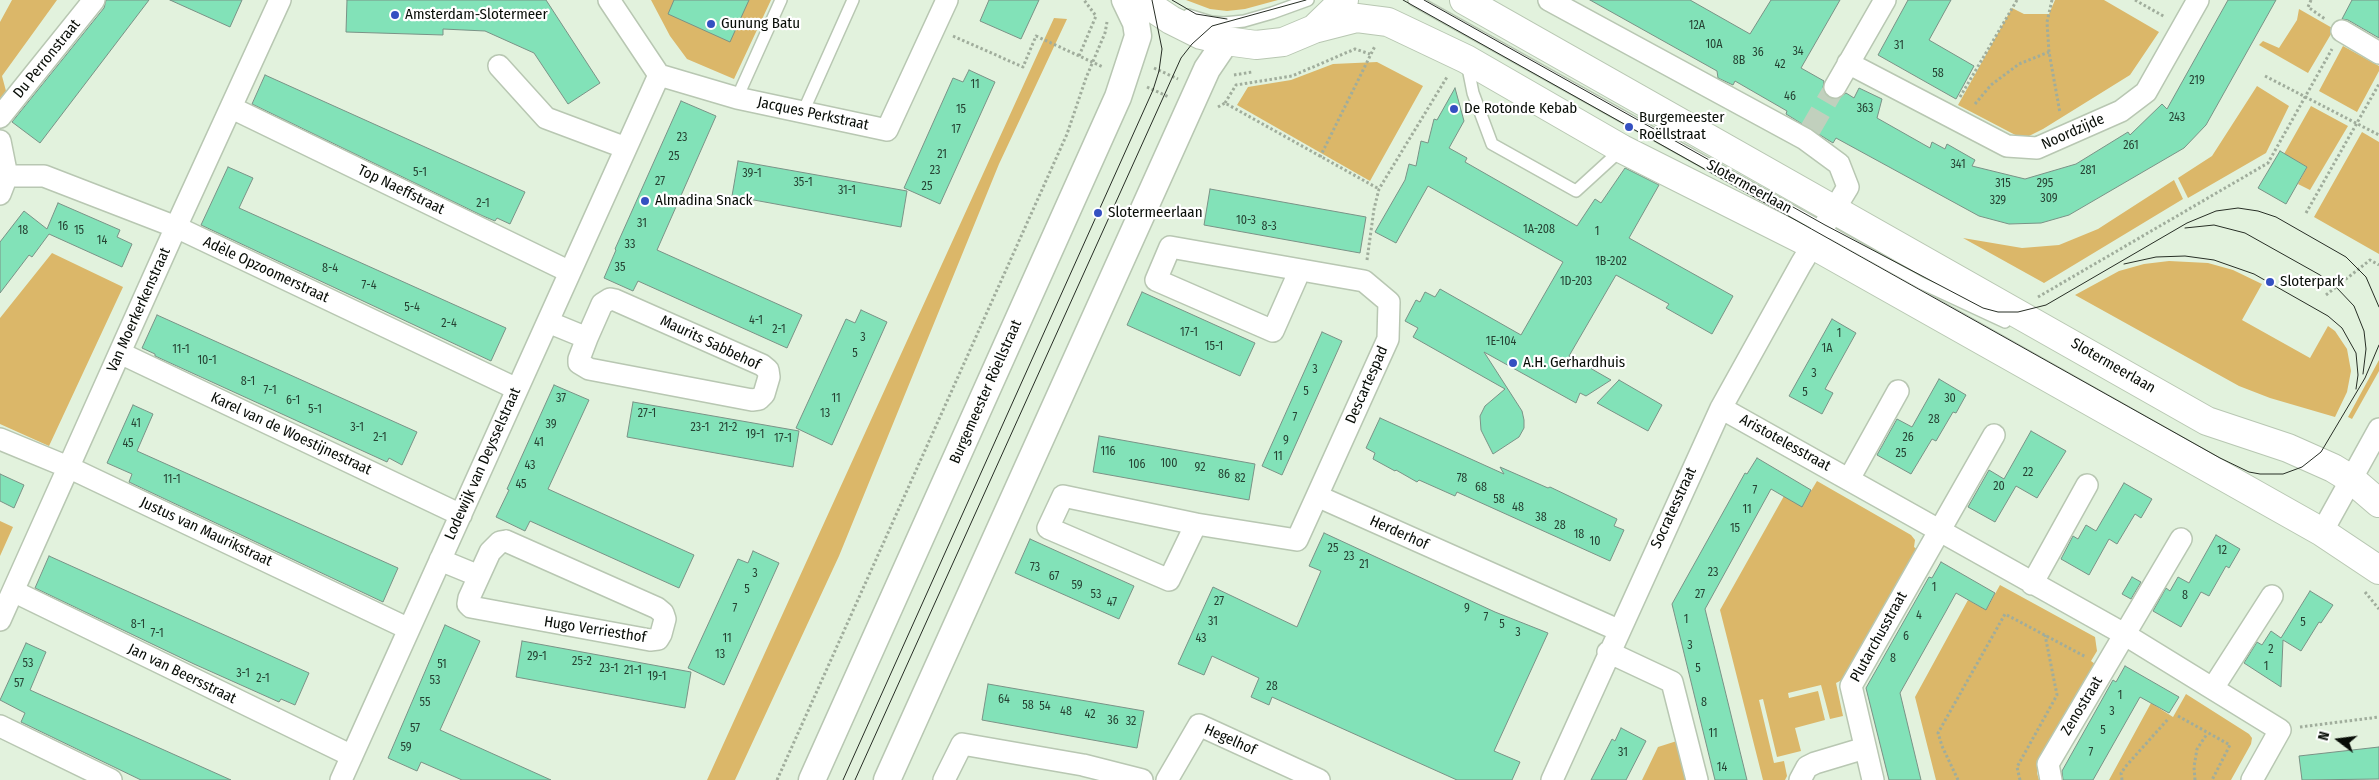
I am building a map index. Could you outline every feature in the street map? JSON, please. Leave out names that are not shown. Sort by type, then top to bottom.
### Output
[{"type":"main road","points":[[1143,0],[1184,27],[1213,39],[1256,45],[1270,44],[1298,37],[1314,29],[1344,0]]},
{"type":"main road","name":"Slotermeerlaan","points":[[1464,0],[1824,227],[1951,323],[2322,532],[2379,570]]},
{"type":"main road","name":"Slotermeerlaan","points":[[1314,29],[1358,18],[1388,22],[1457,68],[1622,150],[1824,227],[2207,420],[2288,448],[2351,479],[2379,503]]},
{"type":"street","name":"Du Perronstraat","points":[[0,117],[94,0]]},
{"type":"street","name":"Van Moerkerkenstraat","points":[[0,620],[280,0]]},
{"type":"street","points":[[609,0],[659,75]]},
{"type":"street","name":"Jacques Perkstraat","points":[[659,75],[737,98],[887,130],[947,0]]},
{"type":"street","name":"Burgemeester Röellstraat","points":[[812,780],[1126,77],[1138,36],[1136,23],[1143,0]]},
{"type":"street","points":[[1549,0],[1808,135],[1839,164],[1848,187],[1824,227]]},
{"type":"street","points":[[1834,87],[1885,0]]},
{"type":"street","name":"Noordzijde","points":[[1848,63],[2006,146],[2037,148],[2121,111],[2146,92],[2198,0]]},
{"type":"street","points":[[2342,31],[2379,53]]},
{"type":"street","points":[[887,780],[1207,69],[1226,41]]},
{"type":"street","points":[[499,66],[546,118],[626,148]]},
{"type":"street","name":"Lodewijk van Deysselstraat","points":[[341,780],[659,75]]},
{"type":"street","name":"Top Naeffstraat","points":[[232,108],[570,272]]},
{"type":"street","points":[[0,141],[4,185]]},
{"type":"street","name":"Adèle Opzoomerstraat","points":[[4,185],[44,176],[176,227],[518,389]]},
{"type":"street","name":"Socratesstraat","points":[[1552,780],[1608,652],[1721,408],[1824,227]]},
{"type":"street","points":[[1300,270],[1273,331],[1156,280],[1170,247],[1364,280]]},
{"type":"street","name":"Descartespad","points":[[1317,496],[1388,339],[1389,302],[1364,280]]},
{"type":"street","name":"Maurits Sabbehof","points":[[610,299],[762,365],[768,370],[769,377],[764,394],[759,399],[752,400],[589,369],[579,363],[578,359],[587,338],[602,304],[610,299]]},
{"type":"street","points":[[548,322],[587,338]]},
{"type":"street","name":"Karel van de Woestijnestraat","points":[[120,353],[461,514]]},
{"type":"street","name":"Aristotelesstraat","points":[[1848,479],[1898,392]]},
{"type":"street","name":"Aristotelesstraat","points":[[1721,408],[2124,634],[2280,730]]},
{"type":"street","points":[[2322,532],[2379,429]]},
{"type":"street","points":[[1939,530],[1994,435]]},
{"type":"street","name":"Justus van Maurikstraat","points":[[0,439],[68,467],[409,629]]},
{"type":"street","points":[[2032,584],[2087,485]]},
{"type":"street","points":[[1196,524],[1169,580],[1048,528],[1064,496],[1196,524],[1297,540],[1317,496]]},
{"type":"street","name":"Herderhof","points":[[1317,496],[1618,630]]},
{"type":"street","name":"Plutarchusstraat","points":[[1873,780],[1851,686],[1939,530]]},
{"type":"street","points":[[2124,634],[2181,539]]},
{"type":"street","name":"Hugo Verriesthof","points":[[500,542],[512,543],[658,608],[663,613],[664,626],[658,639],[650,640],[476,609],[468,604],[478,576],[495,546],[500,542]]},
{"type":"street","points":[[440,560],[478,576]]},
{"type":"street","name":"Jan van Beersstraat","points":[[12,591],[352,756]]},
{"type":"street","points":[[2213,688],[2272,596]]},
{"type":"street","name":"Zenostraat","points":[[2051,780],[2048,764],[2124,634]]},
{"type":"street","points":[[1608,652],[1672,682],[1697,780]]},
{"type":"street","name":"Hegelhof","points":[[1167,780],[1199,725],[1320,780]]},
{"type":"street","points":[[0,726],[111,780]]},
{"type":"street","points":[[2252,780],[2280,730]]},
{"type":"street","points":[[944,780],[962,744],[1079,773],[1142,780]]},
{"type":"street","points":[[1800,780],[1807,767],[1815,762],[1865,748]]},
{"type":"lane","points":[[737,98],[781,0]]},
{"type":"lane","points":[[803,112],[853,0]]},
{"type":"lane","points":[[1143,0],[1211,22],[1244,21],[1308,0]]},
{"type":"lane","name":"Slotermeerlaan","points":[[1417,1],[1824,227],[1921,283],[2012,326]]},
{"type":"lane","points":[[1226,41],[1244,21]]},
{"type":"lane","points":[[1457,68],[1473,93],[1492,144],[1576,191],[1622,150]]},
{"type":"lane","name":"Slotermeerlaan","points":[[1921,283],[1951,323]]},
{"type":"lane","name":"Slotermeerlaan","points":[[2087,367],[2171,413],[2207,420]]},
{"type":"path","points":[[1079,56],[1096,16],[1084,0]]},
{"type":"path","points":[[1956,119],[2017,0]]},
{"type":"path","points":[[2052,0],[2047,22],[2049,52],[2065,136]]},
{"type":"path","points":[[2035,298],[2268,163],[2342,31],[2308,7],[2311,0]]},
{"type":"path","points":[[1320,157],[1370,54],[1388,22]]},
{"type":"path","points":[[934,28],[1023,67],[1036,36],[1093,63]]},
{"type":"path","name":"Burgemeester Röellstraat","points":[[777,780],[1067,134],[1102,42]]},
{"type":"path","points":[[1212,110],[1225,103],[1236,85],[1292,76],[1355,49],[1370,54]]},
{"type":"path","points":[[1956,119],[1991,85],[2019,64],[2049,52]]},
{"type":"path","points":[[1364,280],[1374,209],[1379,189],[1457,68]]},
{"type":"path","points":[[2265,76],[2379,135]]},
{"type":"path","points":[[2306,213],[2379,84]]},
{"type":"path","points":[[1225,103],[1379,189]]},
{"type":"path","points":[[2326,295],[2370,260],[2379,265]]},
{"type":"path","points":[[1958,780],[1938,733],[2005,614],[2105,666]]},
{"type":"path","points":[[2020,780],[2017,767],[2057,695],[2045,635]]},
{"type":"path","points":[[2178,716],[2207,734],[2230,745],[2212,780]]},
{"type":"path","points":[[2280,730],[2377,717]]},
{"type":"path","points":[[2122,780],[2120,773],[2169,718]]},
{"type":"path","points":[[2196,780],[2194,767],[2197,749],[2207,734]]},
{"type":"shaded area","points":[[12,0],[57,0],[2,76],[6,91],[0,99],[0,22]]},
{"type":"shaded area","points":[[651,0],[771,0],[734,79],[687,59],[670,36]]},
{"type":"shaded area","points":[[1186,0],[1278,0],[1245,9],[1227,11],[1210,9]]},
{"type":"shaded area","points":[[2055,0],[2104,0],[2159,32],[2130,75],[2043,129],[2023,139],[1958,105],[2012,8],[2024,14],[2049,14]]},
{"type":"shaded area","points":[[2299,9],[2334,29],[2308,73],[2259,45],[2263,41],[2279,48],[2297,20]]},
{"type":"shaded area","points":[[1054,18],[1067,19],[999,164],[839,556],[735,780],[707,780]]},
{"type":"shaded area","points":[[2343,46],[2379,66],[2379,71],[2357,112],[2319,91]]},
{"type":"shaded area","points":[[1377,62],[1423,86],[1370,181],[1237,105],[1248,87],[1291,80],[1333,64]]},
{"type":"shaded area","points":[[2257,86],[2289,106],[2266,153],[2188,198],[2178,178],[2212,156]]},
{"type":"shaded area","points":[[2311,106],[2348,126],[2310,190],[2298,184],[2307,167],[2284,154]]},
{"type":"shaded area","points":[[2362,132],[2379,142],[2379,254],[2314,217]]},
{"type":"shaded area","points":[[2174,180],[2183,199],[2044,283],[1963,238],[2022,248],[2059,245],[2098,229]]},
{"type":"shaded area","points":[[52,253],[123,287],[49,446],[0,424],[0,318]]},
{"type":"shaded area","points":[[2169,261],[2208,263],[2233,270],[2262,284],[2242,320],[2310,358],[2328,326],[2335,331],[2347,349],[2351,371],[2347,392],[2335,417],[2270,398],[2239,386],[2075,295],[2119,271],[2144,264]]},
{"type":"shaded area","points":[[2379,360],[2379,371],[2352,419],[2348,417]]},
{"type":"shaded area","points":[[1817,481],[1911,535],[1915,540],[1914,547],[1918,550],[1844,679],[1836,683],[1843,716],[1830,719],[1821,685],[1788,693],[1789,698],[1818,691],[1825,720],[1795,728],[1801,751],[1777,757],[1763,699],[1759,700],[1774,763],[1784,761],[1787,776],[1785,780],[1763,780],[1720,610],[1784,496],[1802,506]]},
{"type":"shaded area","points":[[0,521],[13,527],[0,556]]},
{"type":"shaded area","points":[[2000,585],[2095,637],[2097,651],[2091,661],[2095,664],[2039,763],[2037,773],[2039,780],[1936,780],[1915,697],[1968,600],[1986,610]]},
{"type":"shaded area","points":[[2186,694],[2249,734],[2252,738],[2251,744],[2231,780],[2109,780],[2151,703],[2173,717]]},
{"type":"shaded area","points":[[1680,740],[1690,780],[1642,780],[1658,747]]},
{"type":"building","points":[[106,0],[149,0],[40,143],[12,122],[104,8]]},
{"type":"building","points":[[170,0],[242,0],[230,27]]},
{"type":"building","points":[[347,0],[546,0],[600,83],[568,104],[534,53],[485,31],[443,29],[443,35],[346,32]]},
{"type":"building","name":"Gunung Batu","points":[[674,0],[749,0],[730,42],[668,14]]},
{"type":"building","points":[[989,0],[1039,0],[1021,39],[980,21]]},
{"type":"building","points":[[1590,0],[1690,0],[1750,34],[1771,0],[1840,0],[1801,68],[1824,81],[1823,88],[1828,98],[1836,99],[1846,93],[1854,98],[1859,88],[1882,99],[1877,118],[1930,148],[1932,142],[1945,149],[1947,144],[1975,160],[1972,166],[2025,179],[2076,164],[2128,132],[2130,135],[2162,104],[2167,109],[2228,0],[2276,0],[2206,125],[2184,148],[2069,215],[2041,223],[2009,224],[1979,216],[1836,138],[1833,143],[1786,114],[1787,111],[1735,81],[1733,85],[1718,78],[1717,71]]},
{"type":"building","points":[[1908,0],[1951,0],[1929,40],[1974,66],[1956,99],[1878,55]]},
{"type":"building","points":[[2352,0],[2379,0],[2379,38],[2348,20],[2342,19]]},
{"type":"building","points":[[969,70],[995,82],[940,204],[904,188],[953,78],[963,82]]},
{"type":"building","points":[[265,75],[525,192],[510,224],[497,218],[495,221],[483,216],[252,104]]},
{"type":"building","name":"A.H. Gerhardhuis","points":[[1455,88],[1464,121],[1449,148],[1467,158],[1465,162],[1577,226],[1595,199],[1601,203],[1625,168],[1659,185],[1629,238],[1733,296],[1712,334],[1666,308],[1669,304],[1616,275],[1569,356],[1611,380],[1586,396],[1580,393],[1576,403],[1484,352],[1522,411],[1524,420],[1524,428],[1519,437],[1493,454],[1481,430],[1480,416],[1485,406],[1505,389],[1413,337],[1418,328],[1405,321],[1416,300],[1420,302],[1425,292],[1435,297],[1440,289],[1521,335],[1563,262],[1428,186],[1396,243],[1375,232],[1405,180],[1409,164],[1416,166],[1421,141],[1428,143],[1434,119],[1437,120]]},
{"type":"building","points":[[681,101],[716,116],[657,250],[802,315],[787,348],[638,281],[633,291],[604,278]]},
{"type":"building","points":[[2280,151],[2307,167],[2286,204],[2258,188]]},
{"type":"building","points":[[738,161],[907,191],[901,227],[732,196]]},
{"type":"building","points":[[228,167],[253,178],[239,208],[506,328],[491,361],[201,225]]},
{"type":"building","points":[[1210,189],[1366,217],[1360,253],[1204,225]]},
{"type":"building","points":[[58,203],[120,230],[117,237],[132,244],[122,267],[49,234],[32,257],[29,255],[0,293],[0,242],[24,211],[47,229]]},
{"type":"building","points":[[1142,292],[1255,343],[1240,376],[1127,325]]},
{"type":"building","points":[[861,310],[887,322],[832,445],[796,428],[846,319],[855,323]]},
{"type":"building","points":[[157,315],[417,432],[402,465],[389,458],[387,462],[155,356],[155,354],[142,348]]},
{"type":"building","points":[[1832,319],[1856,333],[1825,389],[1833,393],[1822,414],[1789,396]]},
{"type":"building","points":[[1322,332],[1342,341],[1282,475],[1262,466]]},
{"type":"building","points":[[1939,379],[1966,395],[1956,413],[1953,412],[1936,441],[1932,439],[1911,474],[1877,455],[1897,419],[1912,427]]},
{"type":"building","points":[[1619,380],[1662,405],[1648,431],[1597,403]]},
{"type":"building","points":[[554,385],[589,400],[548,489],[694,555],[679,588],[530,521],[525,531],[496,517]]},
{"type":"building","points":[[633,402],[799,431],[793,467],[627,437]]},
{"type":"building","points":[[133,405],[153,414],[137,451],[398,568],[383,602],[129,482],[132,474],[107,463]]},
{"type":"building","points":[[1380,418],[1504,474],[1500,467],[1548,488],[1550,487],[1617,519],[1614,526],[1624,530],[1610,561],[1457,492],[1455,496],[1419,480],[1417,482],[1373,459],[1375,453],[1366,448]]},
{"type":"building","points":[[2031,431],[2066,451],[2037,498],[2016,486],[1995,522],[1968,507],[1989,470],[2004,479]]},
{"type":"building","points":[[1099,436],[1255,464],[1249,500],[1093,472]]},
{"type":"building","points":[[1757,458],[1811,490],[1802,507],[1771,489],[1705,609],[1747,780],[1715,780],[1672,604],[1745,473],[1747,474]]},
{"type":"building","points":[[0,474],[24,485],[14,508],[0,501]]},
{"type":"building","points":[[2124,483],[2152,499],[2141,518],[2135,514],[2117,544],[2109,539],[2089,575],[2061,559],[2073,536],[2078,539],[2086,525],[2096,531]]},
{"type":"building","points":[[1324,533],[1495,612],[1548,633],[1494,751],[1520,762],[1512,780],[1457,780],[1272,697],[1269,705],[1251,697],[1259,678],[1212,656],[1204,675],[1178,664],[1213,587],[1297,627],[1321,571],[1309,566]]},
{"type":"building","points":[[2216,535],[2240,549],[2229,568],[2226,566],[2209,596],[2201,592],[2181,627],[2153,611],[2166,588],[2170,591],[2178,577],[2189,583]]},
{"type":"building","points":[[1030,539],[1134,586],[1119,619],[1015,573]]},
{"type":"building","points":[[753,551],[779,563],[724,685],[688,668],[738,559],[748,563]]},
{"type":"building","points":[[49,556],[309,673],[295,705],[281,699],[279,702],[194,664],[35,588]]},
{"type":"building","points":[[1941,562],[1995,593],[1986,610],[1956,593],[1900,693],[1921,780],[1889,780],[1866,688],[1929,577],[1932,578]]},
{"type":"building","points":[[2132,577],[2141,582],[2131,599],[2122,594]]},
{"type":"building","points":[[2310,591],[2333,605],[2321,623],[2319,622],[2301,651],[2283,640],[2281,687],[2244,663],[2257,642],[2262,645],[2271,631],[2281,638]]},
{"type":"building","points":[[445,625],[480,641],[440,730],[551,780],[462,780],[421,762],[417,771],[388,758]]},
{"type":"building","points":[[522,641],[691,672],[685,708],[516,677]]},
{"type":"building","points":[[26,643],[46,652],[30,690],[231,780],[141,780],[21,722],[25,713],[0,700]]},
{"type":"building","points":[[2125,666],[2179,697],[2169,713],[2140,697],[2093,780],[2063,780],[2062,771],[2113,680],[2116,682]]},
{"type":"building","points":[[988,684],[1144,711],[1137,748],[982,720]]},
{"type":"building","points":[[1621,728],[1646,741],[1626,780],[1591,780],[1612,739],[1615,741]]},
{"type":"building","points":[[2379,747],[2379,779],[2302,780],[2299,756]]},
{"type":"tunnel","points":[[1810,130],[1835,87]]},
{"type":"tram line","points":[[843,780],[1153,90],[1159,71],[1162,49],[1152,0]]},
{"type":"tram line","points":[[1172,0],[1196,14],[1227,19]]},
{"type":"tram line","points":[[855,780],[1181,58],[1192,44],[1212,26],[1306,0]]},
{"type":"tram line","points":[[1403,0],[2220,458],[2249,472],[2283,474],[2302,467],[2321,452],[2365,378],[2379,345]]},
{"type":"tram line","points":[[1424,0],[1825,225],[1983,308],[1998,312],[2018,312],[2046,305],[2187,223],[2216,211],[2238,208],[2258,211],[2276,217],[2346,257],[2366,277],[2379,307]]},
{"type":"tram line","points":[[2185,228],[2214,225],[2245,233],[2320,275],[2336,287],[2354,306],[2364,331],[2366,349],[2363,374]]},
{"type":"tram line","points":[[2124,264],[2156,257],[2185,256],[2214,260],[2254,274],[2328,316],[2342,328],[2356,353],[2358,375],[2356,389]]},
{"type":"place","name":"Amsterdam-Slotermeer","points":[[395,15]]},
{"type":"place","name":"Gunung Batu","points":[[711,24]]},
{"type":"place","name":"De Rotonde Kebab","points":[[1454,109]]},
{"type":"place","name":"Burgemeester Roëllstraat","points":[[1629,127]]},
{"type":"place","name":"Almadina Snack","points":[[645,201]]},
{"type":"place","name":"Slotermeerlaan","points":[[1098,213]]},
{"type":"place","name":"Sloterpark","points":[[2270,282]]},
{"type":"place","name":"A.H. Gerhardhuis","points":[[1513,363]]}]
